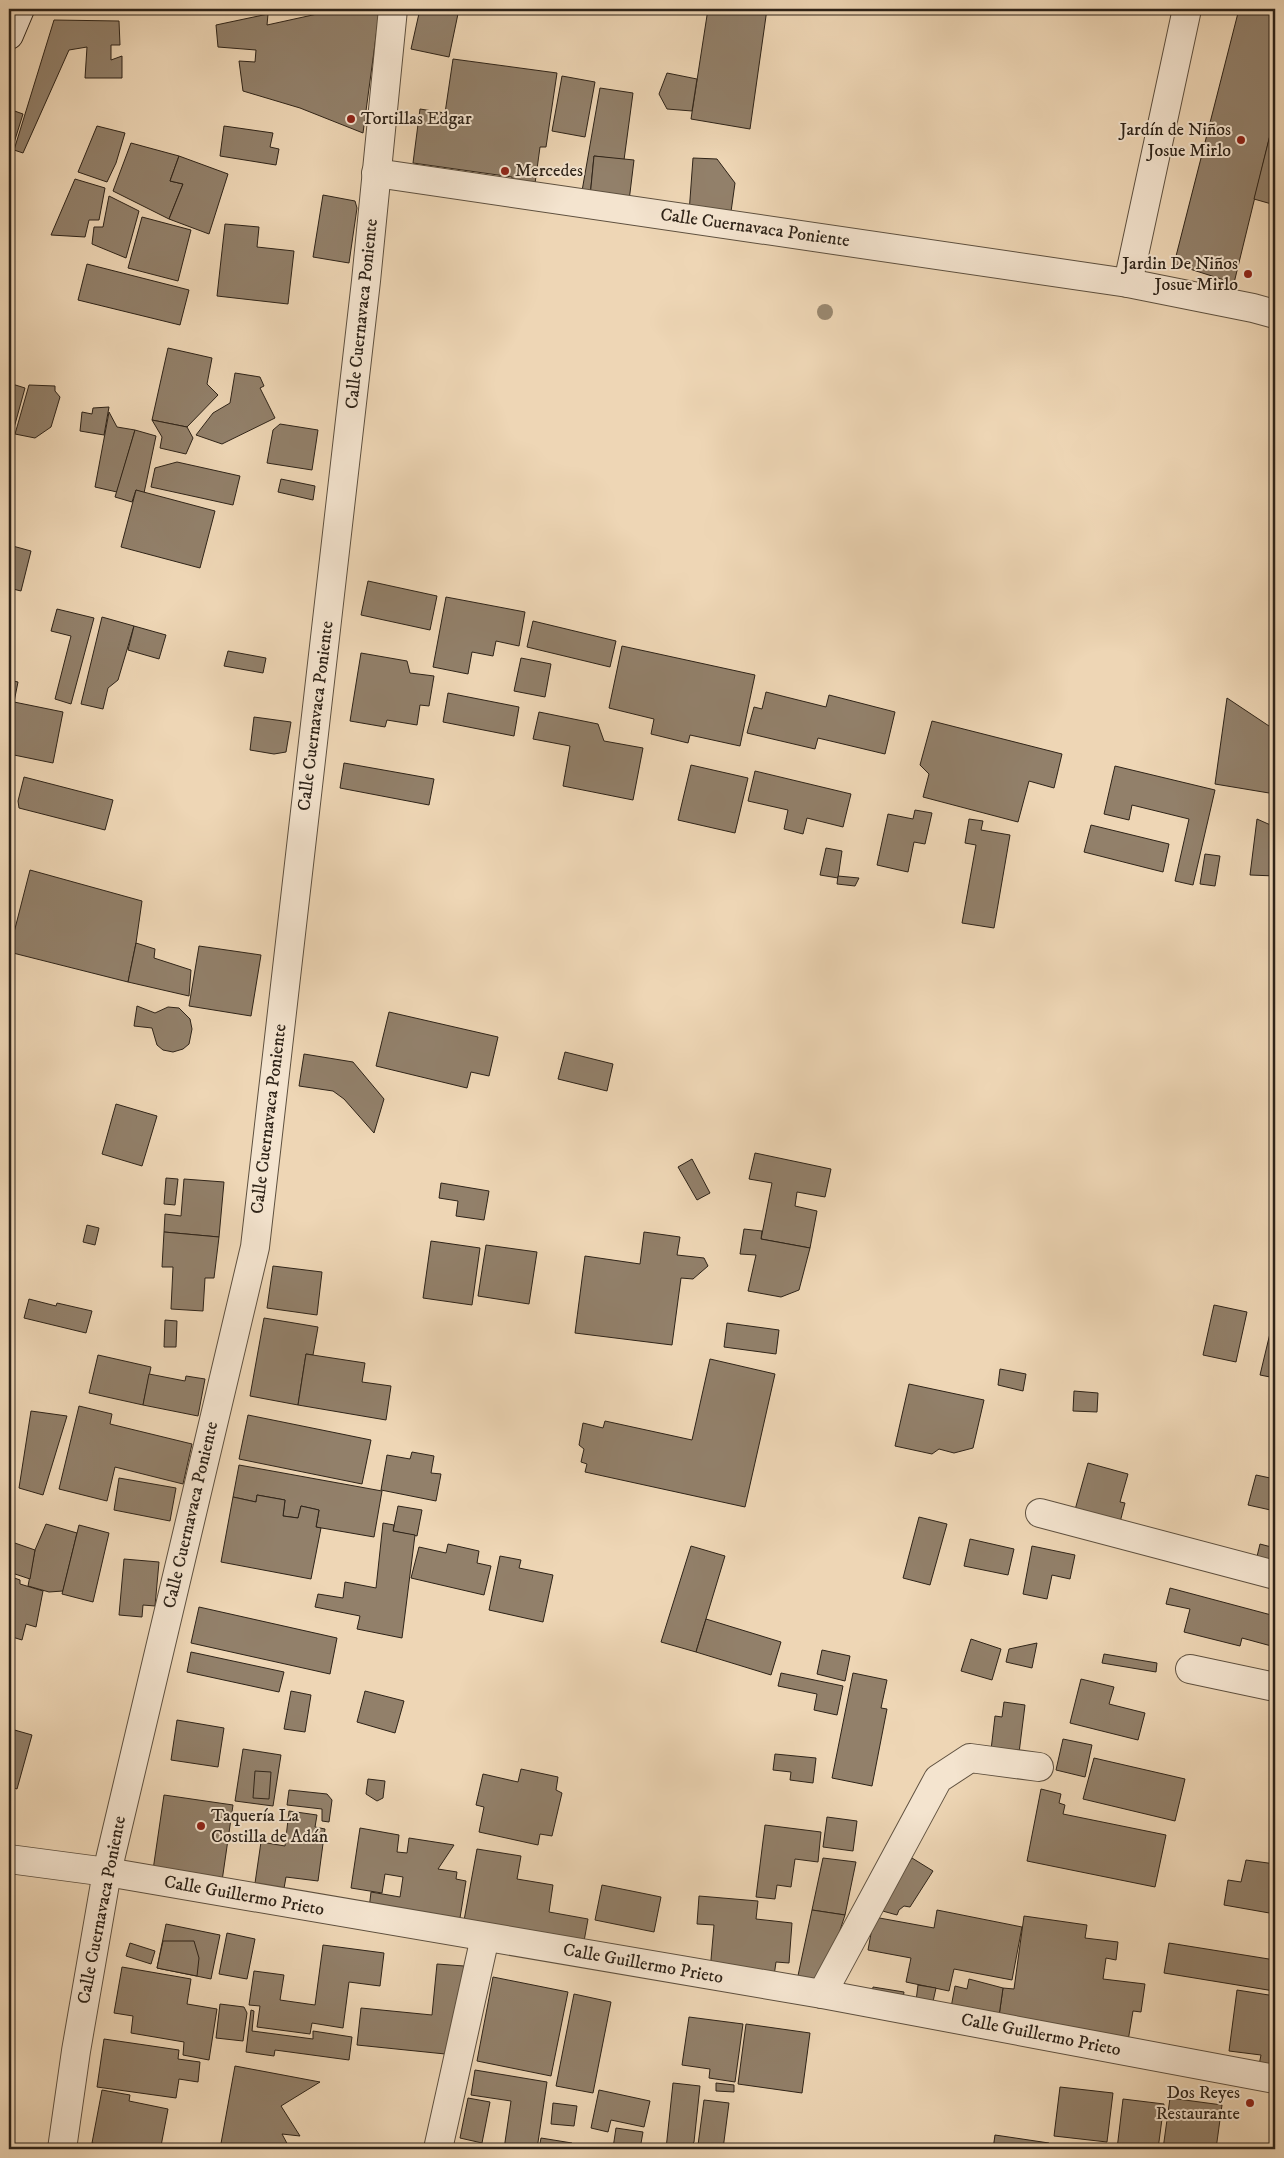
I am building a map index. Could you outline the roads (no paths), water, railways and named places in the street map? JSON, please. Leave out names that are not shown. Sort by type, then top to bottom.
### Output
[{"type":"street","points":[[9,35],[20,9]]},
{"type":"street","points":[[376,173],[393,9]]},
{"type":"street","points":[[1128,283],[1187,9]]},
{"type":"street","name":"Calle Cuernavaca Poniente","points":[[62,2149],[76,2051],[107,1872],[254,1247],[366,281],[376,173],[1128,283],[1275,314]]},
{"type":"street","points":[[1040,1513],[1275,1575]]},
{"type":"street","points":[[1190,1669],[1275,1687]]},
{"type":"street","points":[[822,1994],[938,1779],[970,1758],[1039,1766]]},
{"type":"street","name":"Calle Guillermo Prieto","points":[[9,1859],[107,1872],[822,1994],[1275,2080]]},
{"type":"street","points":[[438,2149],[485,1937]]},
{"type":"place","name":"Tortillas Edgar","points":[[351,119]]},
{"type":"place","name":"Jardín de Niños Josue Mirlo","points":[[1241,140]]},
{"type":"place","name":"Mercedes","points":[[505,171]]},
{"type":"place","name":"Jardin De Niños Josue Mirlo","points":[[1248,274]]},
{"type":"place","name":"Taquería La Costilla de Adán","points":[[201,1826]]},
{"type":"place","name":"Dos Reyes Restaurante","points":[[1250,2103]]}]
